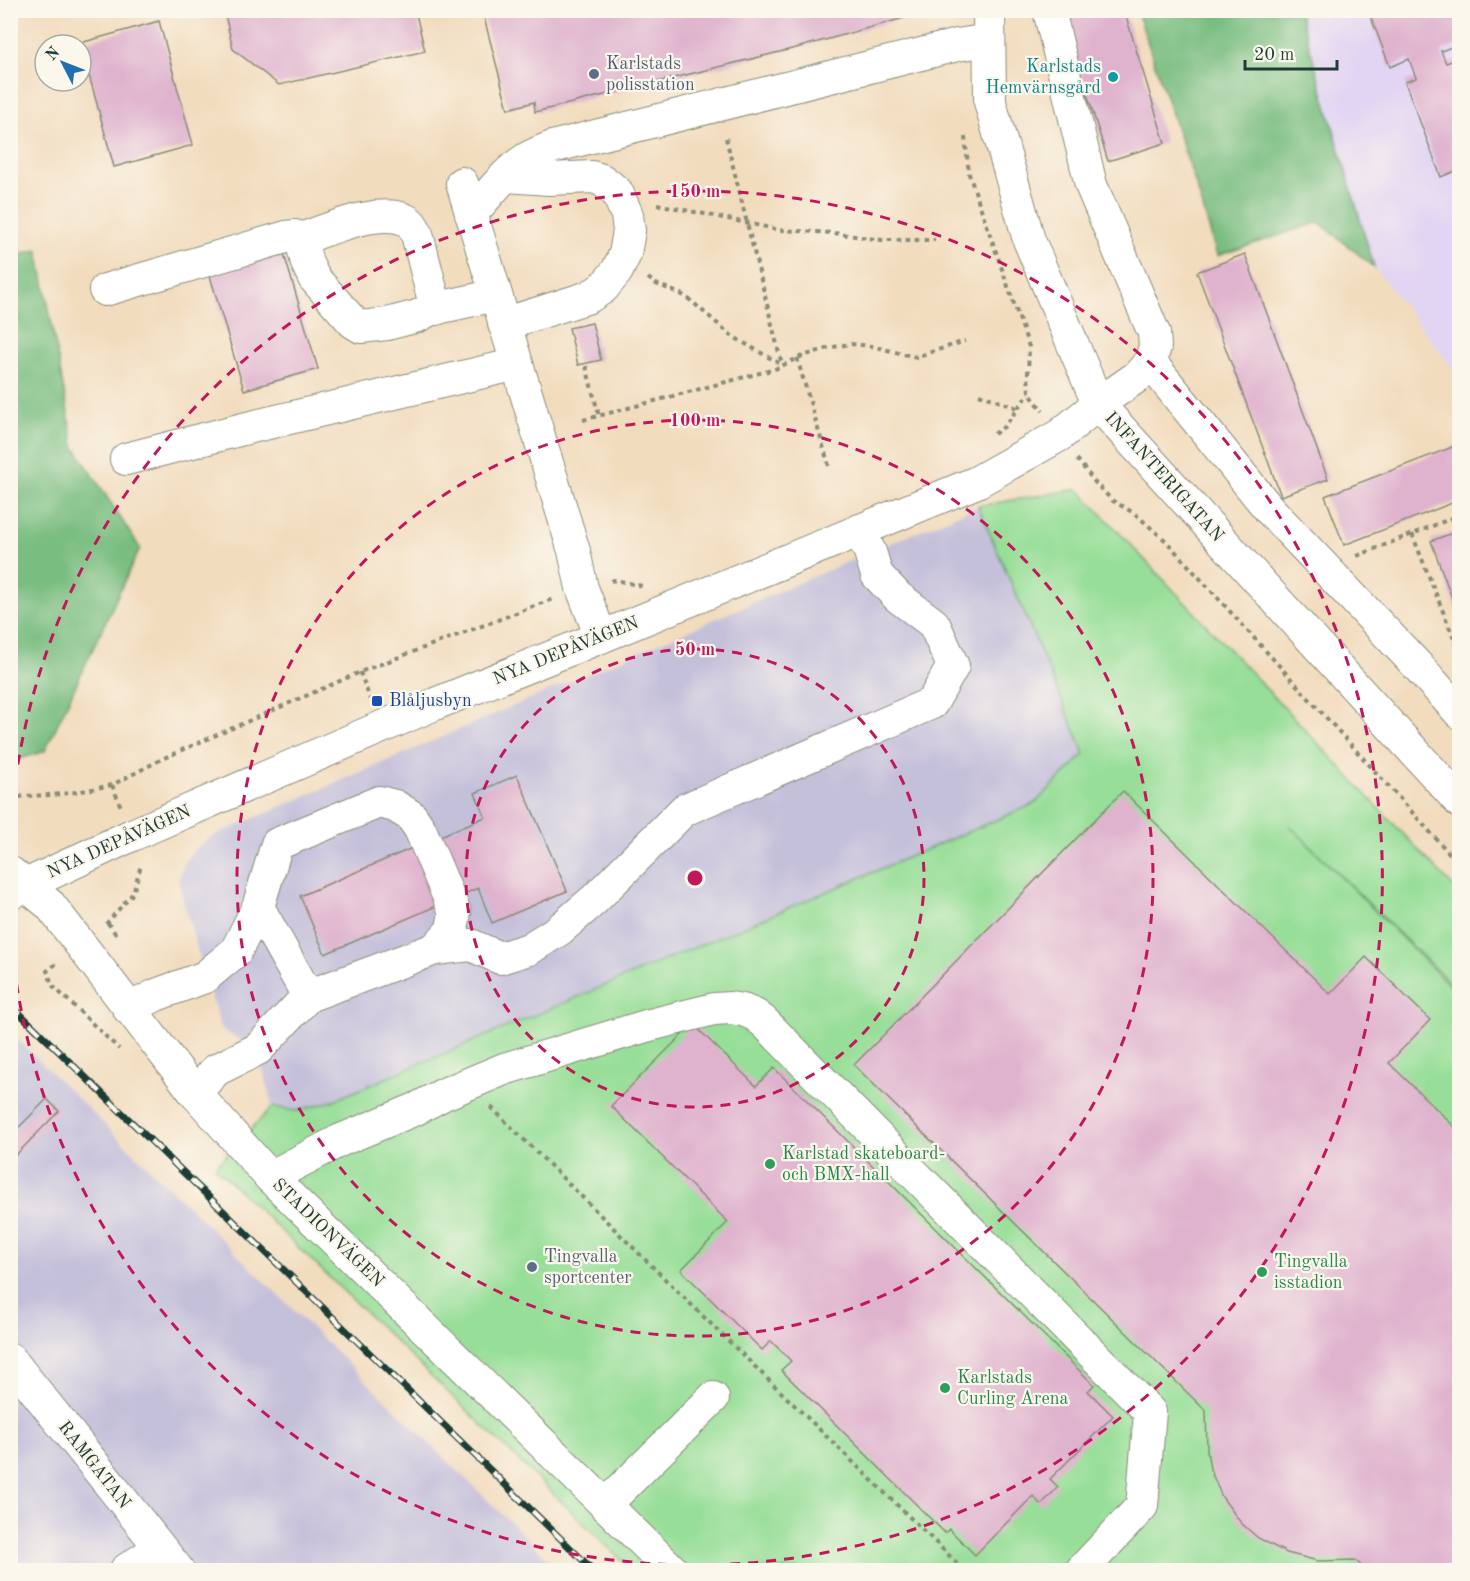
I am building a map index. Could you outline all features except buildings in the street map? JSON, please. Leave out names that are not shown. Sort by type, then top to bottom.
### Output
[{"type":"street","points":[[1049,10],[1090,185],[1154,333],[1155,346],[1150,362],[1269,509],[1460,713]]},
{"type":"street","points":[[471,214],[526,158],[552,147],[957,45],[989,25]]},
{"type":"street","name":"INFANTERIGATAN","points":[[989,25],[990,102],[1029,240],[1098,404],[1460,802]]},
{"type":"street","points":[[301,239],[307,263],[314,278],[353,322],[361,327],[387,324],[436,309],[500,309],[575,302],[603,288],[611,280],[625,254],[629,231],[627,215],[617,192],[602,180],[592,177],[549,179],[506,176]]},
{"type":"street","points":[[462,183],[574,551],[582,588],[602,637]]},
{"type":"street","points":[[105,290],[286,237],[295,236],[301,239],[364,218],[393,217],[406,220],[414,226],[436,309]]},
{"type":"street","name":"NYA DEPÅVÄGEN","points":[[16,884],[402,718],[977,482],[1060,435],[1138,376],[1150,362]]},
{"type":"street","points":[[126,459],[517,364]]},
{"type":"street","points":[[195,1093],[216,1071],[258,1049],[308,996],[435,949],[471,945],[500,958],[529,949],[559,930],[594,900],[684,810],[932,703],[953,666],[934,624],[898,597],[877,575],[860,530]]},
{"type":"street","points":[[129,1009],[156,995],[205,977],[237,951],[258,907],[277,844],[379,802],[395,806],[411,816],[416,823],[455,912],[452,930],[435,949]]},
{"type":"street","name":"STADIONVÄGEN","points":[[16,884],[50,905],[195,1093],[270,1177],[672,1570]]},
{"type":"street","points":[[258,907],[308,996]]},
{"type":"street","points":[[270,1177],[341,1140],[504,1069],[646,1026],[714,1009],[743,1010],[759,1018],[1150,1412],[1142,1506],[1082,1570]]},
{"type":"street","name":"RAMGATAN","points":[[10,1359],[169,1559]]},
{"type":"street","points":[[605,1505],[713,1398]]},
{"type":"street","points":[[126,1570],[169,1559]]},
{"type":"path","points":[[726,138],[782,365]]},
{"type":"path","points":[[620,200],[655,204],[780,230],[834,233],[882,240],[935,240]]},
{"type":"path","points":[[625,254],[636,261],[648,278],[656,284],[681,294],[732,336],[782,365]]},
{"type":"path","points":[[583,420],[775,369],[797,358],[828,348],[851,344],[871,346],[916,357],[965,340]]},
{"type":"path","points":[[797,358],[829,466]]},
{"type":"path","points":[[586,366],[599,416]]},
{"type":"path","points":[[987,439],[1005,426],[1029,393]]},
{"type":"path","points":[[979,394],[1018,408]]},
{"type":"path","points":[[1326,569],[1460,515]]},
{"type":"path","points":[[1412,534],[1460,654]]},
{"type":"path","points":[[10,799],[77,792],[112,784],[360,672],[582,588],[615,580],[643,587],[651,585]]},
{"type":"path","points":[[360,672],[373,708]]},
{"type":"path","points":[[108,923],[120,941]]},
{"type":"path","points":[[472,1083],[483,1099],[688,1303],[964,1570]]},
{"type":"shaded area","points":[[1299,11],[1459,11],[1459,376],[1374,267]]},
{"type":"shaded area","points":[[978,506],[1085,754],[1034,804],[332,1101],[297,1111],[272,1107],[258,1049],[222,1030],[205,977],[178,882],[184,864],[194,850],[213,836]]},
{"type":"shaded area","points":[[10,1032],[157,1176],[559,1570],[11,1570]]},
{"type":"green space","points":[[1137,11],[1299,11],[1374,267],[1319,222],[1217,256],[1199,194]]},
{"type":"green space","points":[[38,250],[74,446],[140,548],[45,751],[11,762],[11,256]]},
{"type":"green space","points":[[1078,489],[1459,893],[1459,992],[1289,825],[1459,995],[1459,1570],[632,1570],[215,1167],[272,1107],[297,1111],[332,1101],[1034,804],[1085,754],[978,506]]},
{"type":"railway","points":[[10,1004],[593,1570]]},
{"type":"place","name":"Karlstads polisstation","points":[[594,74]]},
{"type":"place","name":"Karlstads Hemvärnsgård","points":[[1113,77]]},
{"type":"place","name":"Blåljusbyn","points":[[377,701]]},
{"type":"place","name":"Karlstad skateboard- och BMX-hall","points":[[770,1164]]},
{"type":"place","name":"Tingvalla sportcenter","points":[[532,1267]]},
{"type":"place","name":"Tingvalla isstadion","points":[[1262,1272]]},
{"type":"place","name":"Karlstads Curling Arena","points":[[945,1388]]}]
